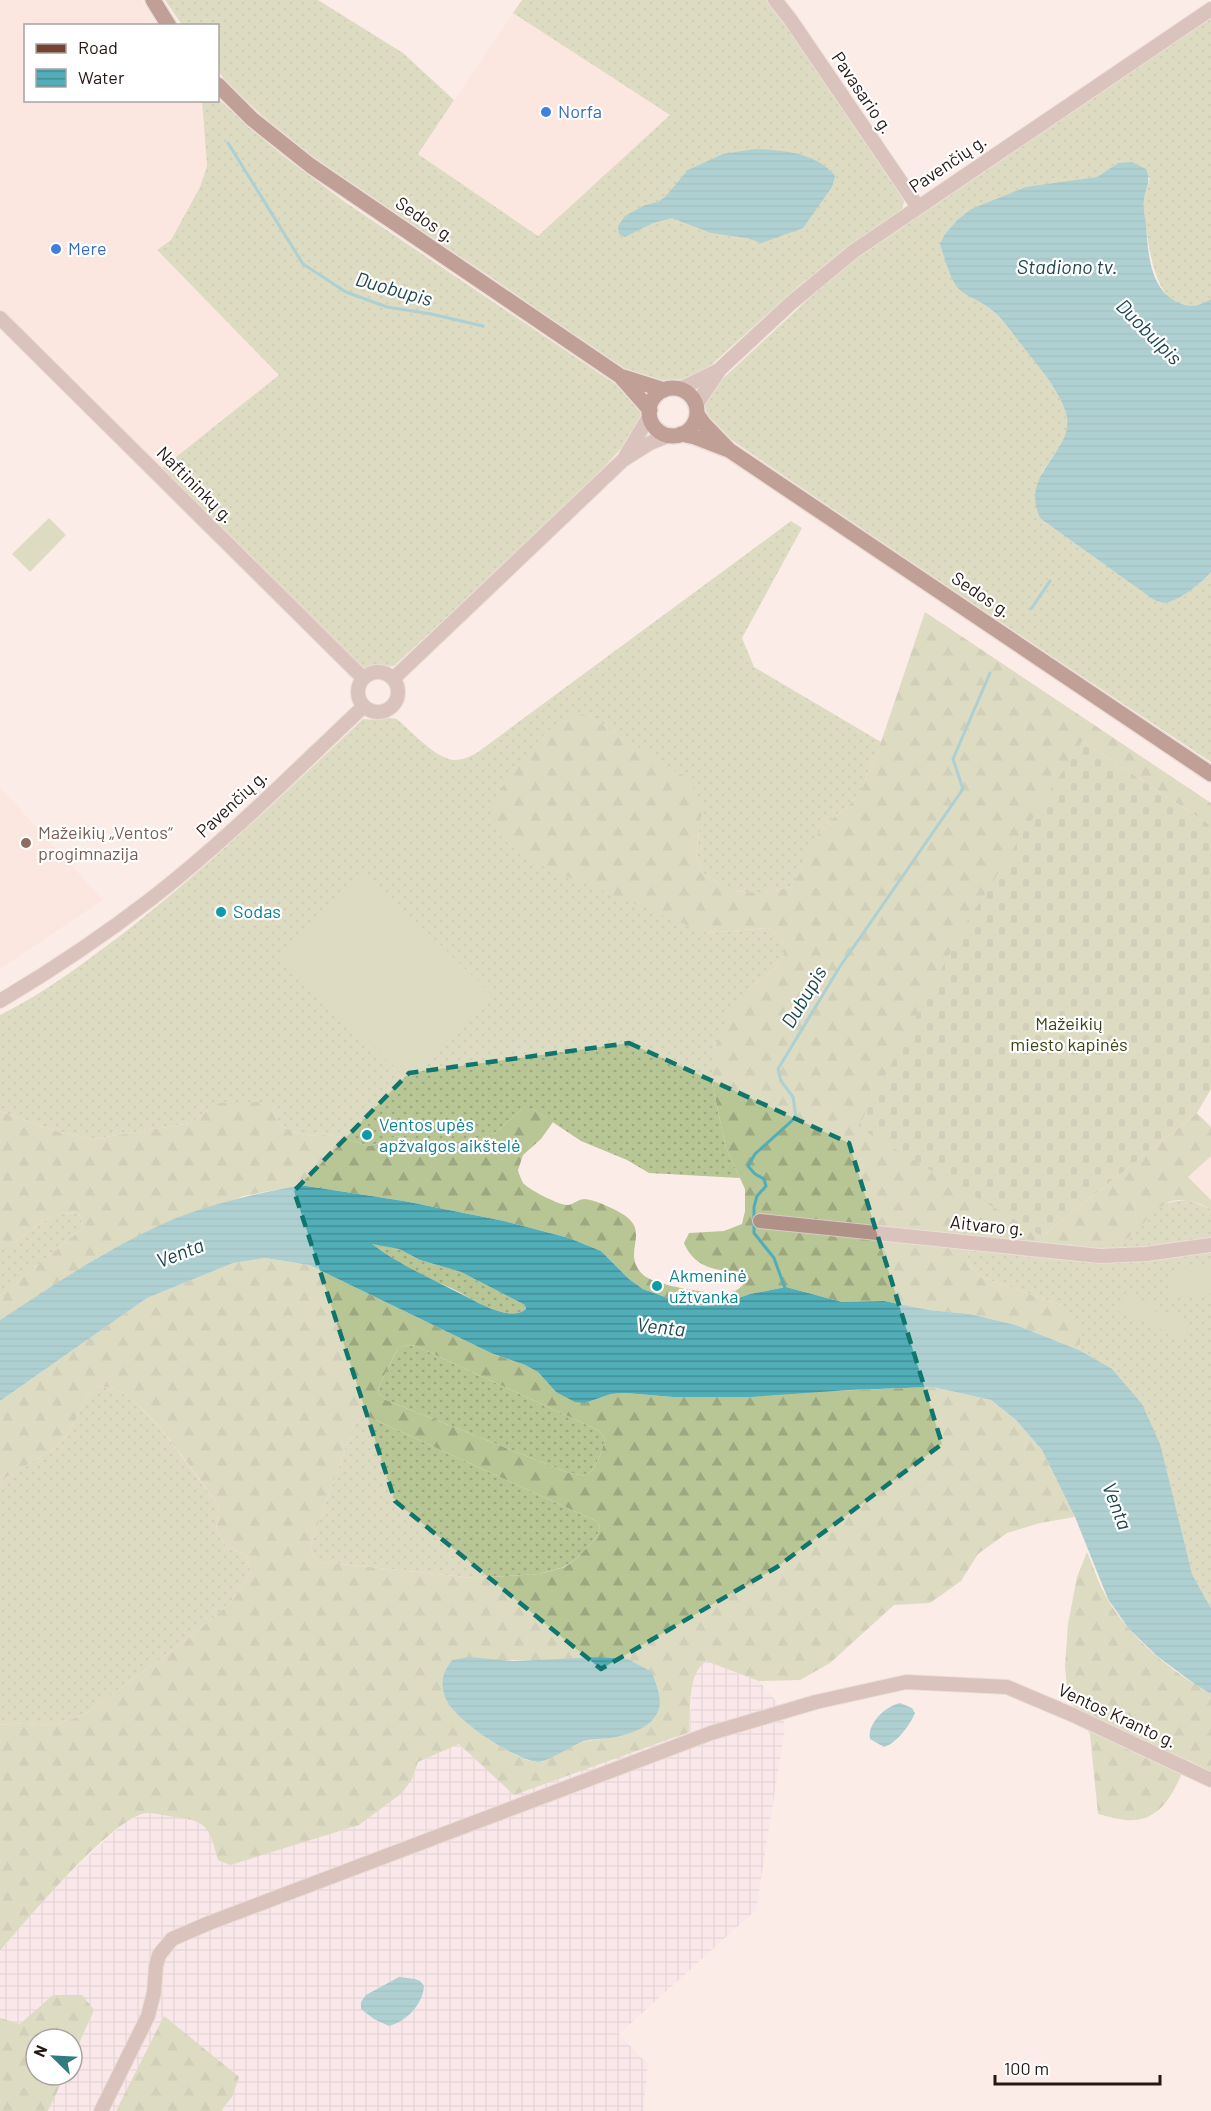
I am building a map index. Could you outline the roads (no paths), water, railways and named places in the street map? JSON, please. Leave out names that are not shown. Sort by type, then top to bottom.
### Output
[{"type":"main road","points":[[153,0],[168,24]]},
{"type":"main road","name":"Sedos g.","points":[[219,86],[259,125],[311,166],[620,376],[650,412]]},
{"type":"main road","name":"Sedos g.","points":[[620,376],[664,390]]},
{"type":"main road","points":[[680,389],[690,395],[697,409],[692,426],[675,435],[658,430],[650,412],[654,398],[664,390],[680,389]]},
{"type":"main road","name":"Sedos g.","points":[[697,409],[704,424],[729,450],[1211,774]]},
{"type":"main road","name":"Sedos g.","points":[[675,435],[695,437],[729,450]]},
{"type":"street","name":"Pavasario g.","points":[[775,0],[918,207]]},
{"type":"street","name":"Pavenčių g.","points":[[680,389],[720,369],[854,250],[1211,9]]},
{"type":"street","name":"Naftininkų g.","points":[[0,318],[363,678]]},
{"type":"street","name":"Pavenčių g.","points":[[697,409],[720,369]]},
{"type":"street","points":[[623,460],[650,412]]},
{"type":"street","points":[[393,679],[623,460],[650,443],[675,435]]},
{"type":"street","points":[[375,672],[382,672],[393,679],[398,690],[393,706],[382,713],[375,713],[363,707],[357,689],[363,678],[375,672]]},
{"type":"street","name":"Pavenčių g.","points":[[0,1001],[91,942],[151,899],[207,852],[363,707]]},
{"type":"street","name":"Aitvaro g.","points":[[760,1221],[1100,1256],[1146,1254],[1211,1245]]},
{"type":"street","name":"Ventos Kranto g.","points":[[101,2111],[148,2016],[159,1955],[172,1939],[711,1733],[816,1702],[906,1682],[1007,1687],[1073,1715],[1211,1780]]},
{"type":"water","points":[[755,149],[799,154],[819,162],[835,176],[832,187],[803,228],[761,243],[747,238],[711,233],[672,218],[653,223],[625,237],[619,234],[618,226],[625,216],[665,197],[688,170],[723,154]]},
{"type":"water","name":"Stadiono tv.","points":[[1132,162],[1146,169],[1148,174],[1144,206],[1149,257],[1155,278],[1168,296],[1177,302],[1190,306],[1211,299],[1211,572],[1187,593],[1165,603],[1151,598],[1041,519],[1035,503],[1036,488],[1064,438],[1067,425],[1065,410],[1047,378],[1003,321],[988,307],[957,287],[940,244],[957,220],[971,209],[1026,187],[1097,177],[1118,163]]},
{"type":"water","name":"Venta","points":[[300,1185],[404,1201],[504,1221],[569,1238],[601,1251],[629,1279],[643,1289],[679,1302],[700,1306],[717,1305],[750,1294],[786,1287],[842,1302],[884,1301],[929,1310],[970,1314],[1016,1325],[1079,1350],[1111,1368],[1142,1404],[1160,1444],[1192,1574],[1211,1608],[1211,1694],[1157,1656],[1129,1629],[1108,1599],[1075,1517],[1042,1450],[1016,1420],[991,1400],[933,1387],[749,1397],[673,1397],[625,1393],[611,1394],[585,1403],[575,1402],[556,1392],[538,1372],[525,1365],[491,1353],[309,1265],[265,1258],[233,1263],[147,1298],[0,1401],[0,1320],[102,1255],[167,1222],[216,1205]],"holes":[[[372,1244],[399,1249],[420,1260],[461,1272],[525,1305],[526,1309],[519,1313],[510,1313],[490,1308],[411,1269]]]},
{"type":"water","points":[[469,1657],[513,1661],[600,1657],[628,1659],[652,1672],[659,1694],[659,1708],[652,1721],[640,1729],[611,1738],[584,1741],[538,1762],[499,1746],[470,1725],[448,1703],[443,1689],[445,1672],[452,1660]]},
{"type":"water","points":[[900,1703],[912,1708],[915,1713],[902,1733],[894,1742],[884,1747],[870,1739],[874,1721],[884,1711]]},
{"type":"water","points":[[399,1977],[420,1981],[424,1986],[423,1993],[417,2006],[402,2021],[389,2026],[374,2019],[361,2009],[361,2002],[366,1995]]},
{"type":"waterway","name":"Duobupis","points":[[228,143],[303,264],[346,292],[387,307],[483,326]]},
{"type":"waterway","points":[[1031,609],[1050,581]]},
{"type":"waterway","name":"Dubupis","points":[[786,1291],[774,1258],[754,1233],[754,1207],[757,1196],[766,1186],[764,1179],[748,1166],[755,1154],[796,1117],[793,1097],[781,1081],[778,1069],[839,968],[963,789],[953,759],[990,673]]},
{"type":"place","name":"Norfa","points":[[546,112]]},
{"type":"place","name":"Mere","points":[[56,249]]},
{"type":"place","name":"Mažeikių „Ventos“ progimnazija","points":[[26,843]]},
{"type":"place","name":"Sodas","points":[[221,912]]},
{"type":"place","name":"Ventos upės apžvalgos aikštelė","points":[[367,1135]]},
{"type":"place","name":"Akmeninė užtvanka","points":[[657,1286]]},
{"type":"water label","name":"Duobulpis","points":[[1149,332]]},
{"type":"park label","name":"Mažeikių miesto kapinės","points":[[1069,1034]]}]
